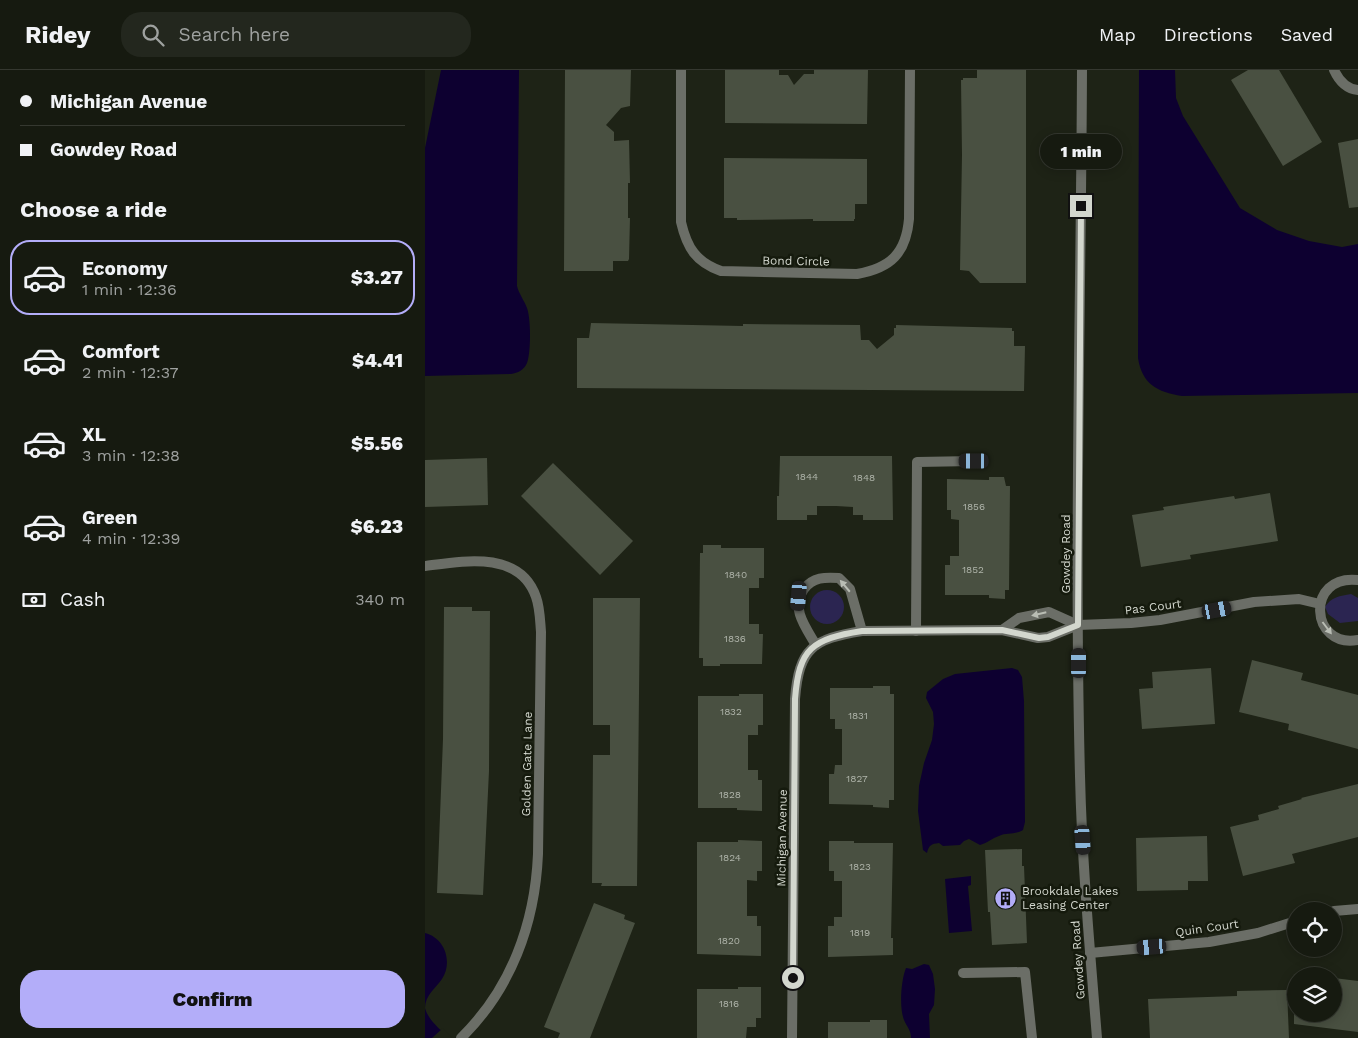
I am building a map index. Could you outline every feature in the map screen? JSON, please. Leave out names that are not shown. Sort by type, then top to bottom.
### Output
[{"type":"street","name":"Bond Circle","points":[[681,70],[681,222],[684,238],[691,251],[702,261],[721,271],[857,274],[874,270],[891,260],[905,245],[908,234],[910,70]]},
{"type":"street","name":"Gowdey Road","points":[[1082,70],[1078,625],[1080,777],[1097,1038]]},
{"type":"street","points":[[1334,70],[1338,79],[1345,86],[1358,90]]},
{"type":"street","points":[[916,631],[917,462],[974,461]]},
{"type":"street","name":"Golden Gate Lane","points":[[425,566],[479,561],[496,563],[521,573],[536,596],[541,632],[537,881],[533,903],[523,942],[511,971],[498,994],[461,1038]]},
{"type":"street","points":[[816,646],[802,623],[798,607],[799,596],[807,585],[815,579],[839,578],[850,589],[862,631]]},
{"type":"street","points":[[1358,580],[1349,579],[1335,584],[1324,594],[1320,604],[1322,624],[1328,632],[1346,641],[1358,640]]},
{"type":"street","name":"Pas Court","points":[[1078,625],[1160,620],[1254,602],[1299,599],[1320,604]]},
{"type":"street","points":[[1002,630],[1019,618],[1049,612],[1078,625]]},
{"type":"street","name":"Michigan Avenue","points":[[792,1038],[795,699],[800,667],[805,654],[827,639],[842,634],[862,631],[1002,630],[1039,638],[1048,637],[1078,625]]},
{"type":"street","points":[[1342,910],[1358,909]]},
{"type":"street","name":"Quin Court","points":[[1090,953],[1209,942],[1258,933],[1287,924]]},
{"type":"street","points":[[963,973],[1025,972],[1032,1038]]},
{"type":"shaded area","points":[[441,70],[519,70],[517,286],[527,308],[530,336],[527,363],[514,374],[425,376],[425,148]]},
{"type":"shaded area","points":[[1139,70],[1175,70],[1176,98],[1183,116],[1240,208],[1277,230],[1309,241],[1342,247],[1358,244],[1358,393],[1182,396],[1158,389],[1147,380],[1140,367],[1138,358]]},
{"type":"shaded area","points":[[827,590],[839,595],[844,607],[839,619],[827,624],[815,619],[810,607],[815,595]]},
{"type":"shaded area","points":[[1351,594],[1358,598],[1358,621],[1340,623],[1328,614],[1325,607],[1333,599]]},
{"type":"shaded area","points":[[1012,668],[1018,670],[1022,677],[1024,701],[1025,822],[1023,830],[1002,835],[980,845],[969,839],[960,845],[943,846],[939,843],[934,844],[931,845],[927,853],[923,850],[918,811],[919,786],[932,740],[934,724],[933,712],[926,698],[927,692],[943,679],[955,674]]},
{"type":"shaded area","points":[[971,876],[971,885],[968,886],[972,931],[949,933],[945,879]]},
{"type":"shaded area","points":[[425,933],[438,940],[442,945],[447,958],[447,965],[442,979],[425,1003]]},
{"type":"shaded area","points":[[924,964],[929,965],[933,974],[935,989],[934,1005],[929,1014],[930,1038],[911,1038],[901,1009],[903,979],[906,968],[912,969]]},
{"type":"shaded area","points":[[425,1008],[432,1021],[449,1038],[425,1038]]},
{"type":"pier","points":[[443,1028],[452,1038],[432,1038]]},
{"type":"building","points":[[565,70],[631,70],[630,106],[621,108],[606,125],[614,132],[614,141],[629,140],[629,259],[628,261],[613,261],[613,271],[564,271]]},
{"type":"building","points":[[725,70],[779,70],[779,75],[788,75],[794,85],[804,74],[814,74],[814,70],[868,70],[867,124],[725,123]]},
{"type":"building","points":[[977,70],[1026,70],[1026,283],[980,283],[969,271],[960,270],[961,80],[963,78],[977,78]]},
{"type":"building","points":[[1248,70],[1279,70],[1322,142],[1283,166],[1231,80]]},
{"type":"building","points":[[1358,139],[1358,207],[1349,208],[1338,143]]},
{"type":"building","points":[[724,158],[867,159],[867,204],[855,204],[854,221],[813,221],[813,219],[737,220],[737,218],[724,218]]},
{"type":"building","points":[[591,323],[743,326],[743,324],[860,325],[861,340],[869,340],[877,349],[894,335],[896,325],[1012,328],[1012,331],[1014,331],[1014,346],[1025,346],[1024,391],[577,388],[577,338],[589,338]]},
{"type":"building","points":[[780,456],[892,456],[893,520],[863,520],[863,515],[853,515],[853,507],[817,506],[817,515],[807,515],[807,520],[777,520]]},
{"type":"building","points":[[487,458],[488,505],[425,507],[425,460]]},
{"type":"building","points":[[553,463],[633,541],[600,575],[521,496]]},
{"type":"building","points":[[989,477],[1004,477],[1006,486],[1010,486],[1009,590],[1005,590],[1005,599],[989,598],[989,595],[945,595],[945,565],[950,565],[950,556],[959,556],[959,520],[951,519],[951,510],[947,510],[947,479],[989,480]]},
{"type":"building","points":[[1270,493],[1278,541],[1190,555],[1191,559],[1141,567],[1132,515],[1164,510],[1163,507],[1234,496],[1235,499]]},
{"type":"building","points":[[703,545],[721,545],[721,548],[764,548],[764,578],[759,578],[759,588],[749,588],[749,624],[759,624],[759,634],[763,634],[762,664],[703,666],[703,658],[699,658],[700,553],[703,553]]},
{"type":"building","points":[[593,598],[640,598],[637,886],[601,886],[602,883],[592,883],[593,755],[610,755],[610,725],[593,725]]},
{"type":"building","points":[[444,607],[472,607],[472,611],[490,611],[489,771],[483,895],[437,893],[443,739]]},
{"type":"building","points":[[1252,660],[1303,673],[1301,680],[1358,695],[1358,749],[1288,730],[1289,724],[1239,712]]},
{"type":"building","points":[[1211,668],[1215,724],[1142,729],[1139,689],[1153,688],[1152,672]]},
{"type":"building","points":[[873,686],[890,686],[890,694],[894,694],[894,800],[889,800],[889,808],[873,807],[873,805],[829,804],[829,774],[834,774],[835,765],[842,765],[842,729],[835,729],[835,719],[830,719],[830,688],[873,688]]},
{"type":"building","points":[[739,694],[763,694],[763,725],[758,725],[758,735],[748,735],[748,770],[758,770],[758,780],[762,780],[762,811],[737,810],[737,808],[698,808],[698,696],[739,696]]},
{"type":"building","points":[[1358,784],[1358,837],[1292,854],[1295,863],[1243,876],[1230,827],[1259,820],[1258,815],[1279,809],[1278,806],[1301,798]]},
{"type":"building","points":[[1207,836],[1208,881],[1188,881],[1188,890],[1137,891],[1136,838]]},
{"type":"building","points":[[738,840],[762,841],[762,871],[757,871],[757,881],[747,880],[747,916],[757,916],[757,926],[761,926],[761,956],[697,954],[697,842],[738,842]]},
{"type":"building","points":[[829,841],[893,843],[891,938],[893,938],[893,955],[828,957],[828,926],[834,926],[834,917],[842,917],[842,881],[834,881],[834,871],[829,871]]},
{"type":"building","name":"Brookdale Lakes Leasing Center","points":[[1022,849],[1027,943],[992,945],[990,912],[988,912],[985,850]]},
{"type":"building","points":[[594,903],[625,915],[624,919],[635,923],[590,1038],[558,1038],[560,1033],[544,1027]]},
{"type":"building","points":[[1342,979],[1358,981],[1358,1032],[1294,1024],[1294,1022],[1342,1022]]},
{"type":"building","points":[[738,987],[761,987],[761,1018],[756,1018],[756,1027],[747,1027],[746,1038],[697,1038],[697,989],[738,989]]},
{"type":"building","points":[[1287,990],[1289,1038],[1150,1038],[1148,999],[1237,996],[1237,991]]},
{"type":"building","points":[[870,1020],[887,1020],[887,1038],[828,1038],[828,1022],[870,1022]]},
{"type":"place","name":"Brookdale Lakes Leasing Center","points":[[1006,898]]},
{"type":"route","points":[[793,978],[795,699],[797,679],[805,654],[827,639],[842,634],[862,631],[1002,630],[1039,638],[1048,637],[1078,625],[1081,206]]}]
